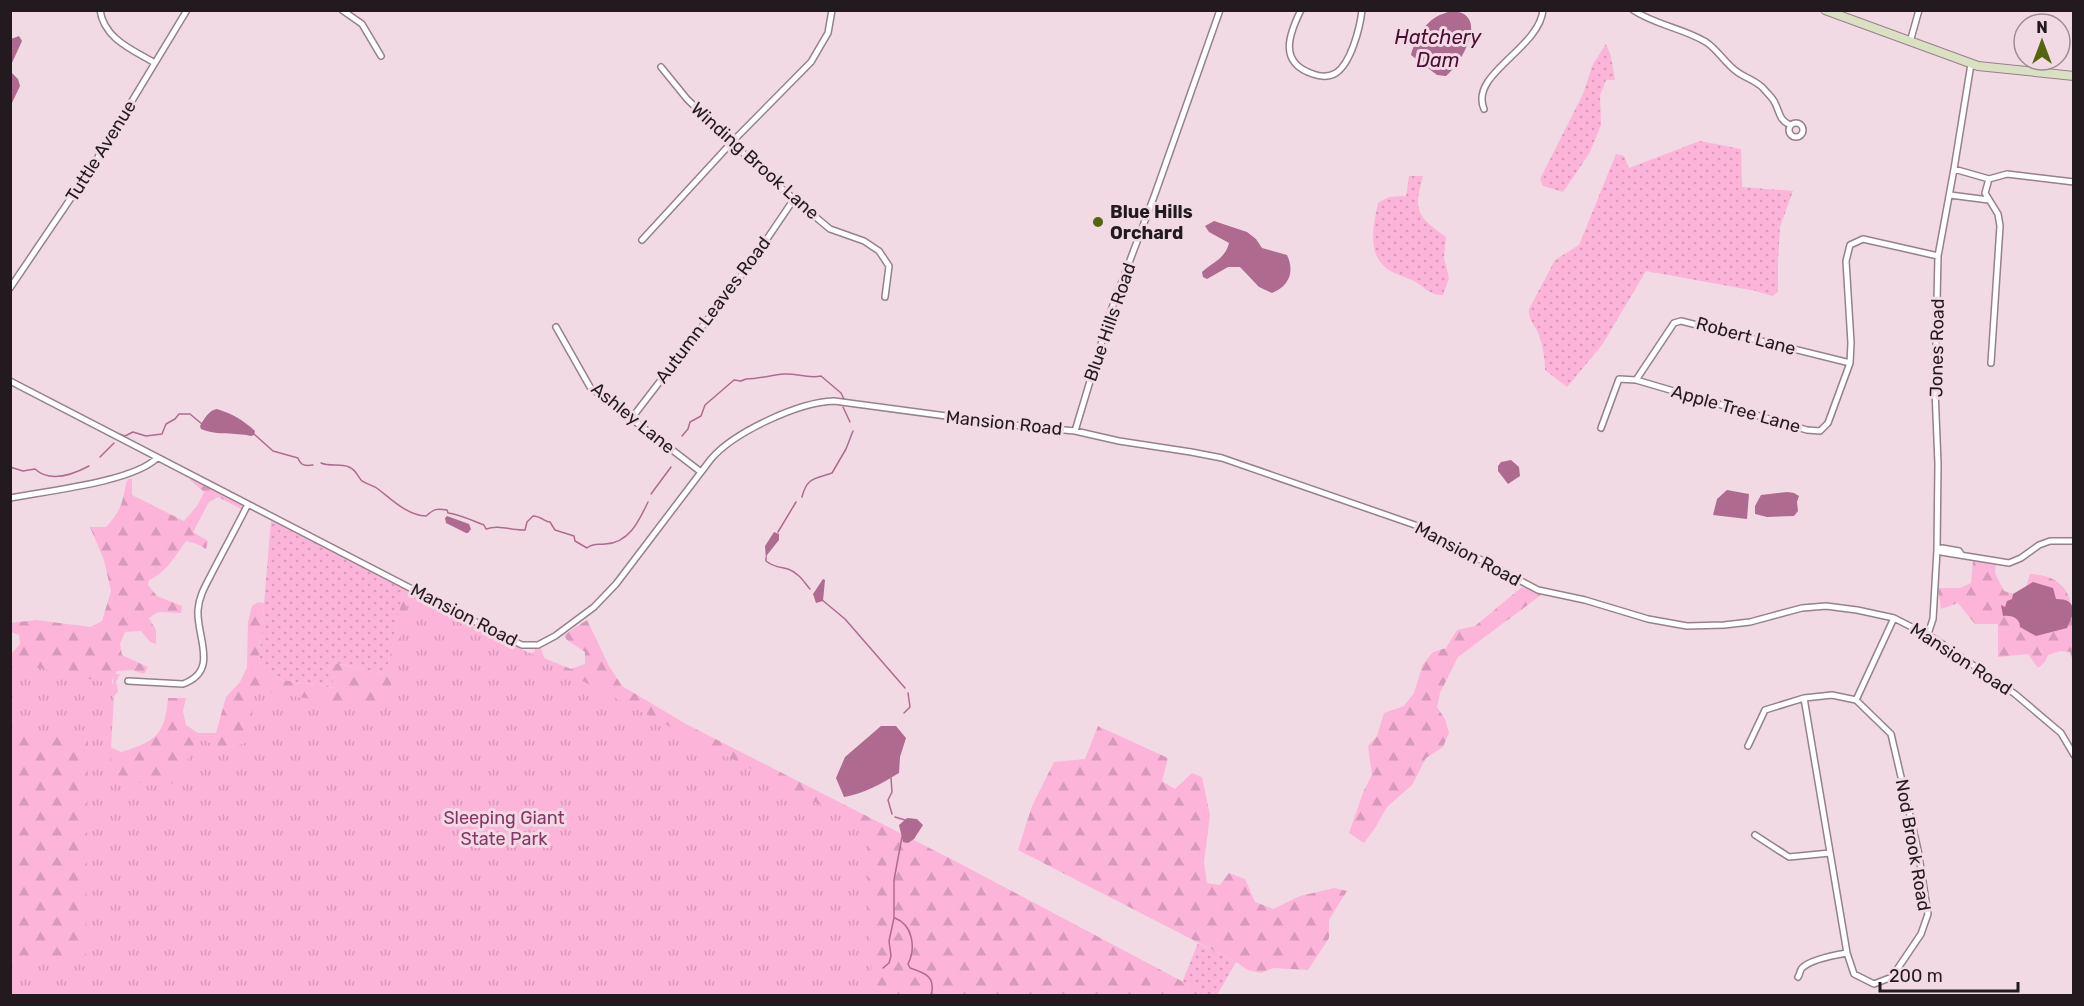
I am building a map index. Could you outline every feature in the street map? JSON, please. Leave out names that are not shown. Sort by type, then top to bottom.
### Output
[{"type":"street","points":[[100,10],[106,29],[119,42],[155,63]]},
{"type":"street","name":"Tuttle Avenue","points":[[10,288],[92,167],[187,10]]},
{"type":"street","points":[[342,10],[362,24],[381,56]]},
{"type":"street","points":[[642,240],[733,141],[812,62],[828,33],[831,10]]},
{"type":"street","name":"Blue Hills Road","points":[[1075,430],[1112,308],[1155,195],[1220,10]]},
{"type":"street","points":[[1301,10],[1290,43],[1289,54],[1293,63],[1301,70],[1329,76],[1338,72],[1344,65],[1356,39],[1362,10]]},
{"type":"street","points":[[1484,109],[1481,103],[1487,83],[1500,66],[1532,38],[1544,10]]},
{"type":"street","points":[[1633,10],[1643,17],[1679,29],[1706,42],[1738,73],[1754,80],[1762,87],[1774,102],[1783,122],[1790,125]]},
{"type":"street","points":[[1825,10],[1971,64],[1998,69],[2073,76]]},
{"type":"street","points":[[1910,42],[1919,10]]},
{"type":"street","name":"Jones Road","points":[[1928,634],[1933,619],[1938,550],[1935,390],[1938,256],[1971,64]]},
{"type":"street","name":"Winding Brook Lane","points":[[661,67],[687,99],[794,199],[830,229],[864,241],[879,251],[889,266],[885,297]]},
{"type":"street","points":[[1954,170],[1989,179],[2007,174],[2073,182]]},
{"type":"street","points":[[1989,179],[1985,193],[1998,214],[2000,226],[1991,363]]},
{"type":"street","points":[[1950,195],[1989,200]]},
{"type":"street","name":"Autumn Leaves Road","points":[[631,419],[742,276],[794,199]]},
{"type":"street","name":"Apple Tree Lane","points":[[1601,428],[1619,379],[1636,380],[1807,430],[1820,431],[1828,423],[1850,363],[1846,261],[1850,245],[1863,239],[1938,256]]},
{"type":"street","name":"Robert Lane","points":[[1636,380],[1674,323],[1681,321],[1850,363]]},
{"type":"street","name":"Ashley Lane","points":[[556,327],[590,387],[700,472]]},
{"type":"street","name":"Mansion Road","points":[[10,381],[522,645],[532,646],[555,636],[602,599],[715,453],[732,440],[794,409],[823,401],[848,402],[1021,426],[1075,430],[1119,441],[1191,452],[1236,462],[1415,525],[1538,590],[1585,600],[1648,619],[1687,626],[1724,626],[1820,606],[1857,610],[1894,618],[1928,634],[1987,673],[2040,713],[2061,733],[2073,755]]},
{"type":"street","points":[[10,498],[114,478],[147,465],[157,458]]},
{"type":"street","points":[[128,681],[183,684],[200,672],[204,652],[198,618],[199,602],[248,504]]},
{"type":"street","points":[[1938,550],[1942,548],[1959,551],[1961,554],[2009,563],[2050,541],[2073,541]]},
{"type":"street","points":[[1748,746],[1766,710],[1804,698],[1832,695],[1856,700],[1894,618]]},
{"type":"street","name":"Nod Brook Road","points":[[1804,698],[1847,953],[1854,974],[1874,984],[1892,977],[1921,934],[1928,914],[1918,850],[1891,734],[1856,700]]},
{"type":"street","points":[[1755,835],[1789,857],[1830,853]]},
{"type":"street","points":[[1798,977],[1802,968],[1807,965],[1827,956],[1847,953]]},
{"type":"green space","points":[[1606,44],[1611,56],[1615,80],[1606,80],[1600,95],[1601,125],[1589,154],[1563,192],[1543,186],[1540,179],[1583,94],[1593,64]]},
{"type":"green space","points":[[1700,141],[1741,149],[1742,187],[1793,191],[1780,227],[1778,292],[1772,296],[1646,271],[1602,345],[1567,387],[1545,370],[1540,339],[1529,313],[1555,260],[1579,245],[1616,154],[1624,156],[1629,168]]},
{"type":"green space","points":[[1409,176],[1423,176],[1418,197],[1420,212],[1429,224],[1446,237],[1444,258],[1449,278],[1443,295],[1431,293],[1414,281],[1390,271],[1375,253],[1373,236],[1378,203],[1389,197],[1406,196]]},
{"type":"green space","name":"Sleeping Giant State Park","points":[[190,478],[242,505],[241,509],[218,497],[209,502],[193,532],[208,541],[206,549],[186,541],[166,568],[149,580],[148,585],[157,596],[182,606],[181,613],[158,612],[149,618],[156,630],[156,644],[150,642],[141,631],[125,632],[120,644],[122,655],[148,667],[144,674],[132,670],[117,671],[112,680],[108,746],[121,752],[150,740],[161,729],[167,711],[168,698],[186,698],[183,711],[186,725],[198,733],[216,733],[226,697],[240,682],[247,667],[248,622],[252,606],[258,602],[264,603],[259,662],[277,679],[333,688],[331,662],[386,675],[404,589],[515,645],[514,648],[532,653],[535,652],[534,648],[541,648],[544,658],[571,669],[585,664],[585,652],[567,640],[564,635],[587,620],[609,666],[622,686],[686,724],[955,861],[1208,995],[11,995],[10,655],[20,644],[19,635],[11,632],[10,623],[36,620],[91,627],[102,621],[111,591],[104,560],[90,527],[106,527],[112,520],[121,506],[128,479],[132,479],[132,495],[184,521],[197,506],[204,492]]},
{"type":"green space","points":[[271,521],[404,589],[386,675],[332,662],[334,688],[277,679],[259,662]]},
{"type":"green space","points":[[1973,561],[1996,565],[1995,573],[2004,591],[2014,594],[2026,587],[2030,574],[2047,577],[2059,583],[2067,593],[2071,605],[2074,633],[2073,663],[2070,652],[2060,651],[2048,655],[2045,662],[2038,668],[2028,654],[1998,657],[1998,624],[1975,624],[1958,603],[1941,609],[1938,588],[1960,588],[1971,583]]},
{"type":"green space","points":[[1522,587],[1541,595],[1458,657],[1440,693],[1437,707],[1445,719],[1449,733],[1443,747],[1426,758],[1412,785],[1387,807],[1364,843],[1349,833],[1364,790],[1372,775],[1368,746],[1377,736],[1384,713],[1404,706],[1414,693],[1423,664],[1433,652],[1446,648],[1457,630],[1475,626]]},
{"type":"green space","name":"Sleeping Giant State Park","points":[[410,591],[872,832],[868,852],[872,995],[11,995],[11,960],[86,959],[88,731],[11,735],[11,662],[113,684],[114,674],[120,674],[116,682],[118,692],[114,696],[110,765],[91,764],[136,782],[161,786],[171,784],[178,779],[197,736],[223,750],[249,742],[255,690],[386,711]]},
{"type":"green space","points":[[1098,726],[1168,758],[1162,781],[1175,789],[1192,773],[1202,777],[1210,815],[1204,862],[1207,883],[1220,885],[1229,873],[1245,879],[1255,902],[1273,909],[1300,896],[1334,888],[1347,891],[1329,920],[1329,938],[1308,970],[1273,968],[1261,973],[1248,970],[1018,850],[1032,806],[1054,762],[1085,759]]},
{"type":"green space","points":[[1198,943],[1236,962],[1217,995],[1208,995],[1182,983]]},
{"type":"water","name":"Hatchery Dam","points":[[1451,11],[1463,14],[1469,20],[1470,39],[1452,70],[1446,76],[1437,75],[1411,55],[1417,39],[1427,24],[1436,17]]},
{"type":"water","points":[[19,36],[22,41],[11,65],[11,39]]},
{"type":"water","points":[[11,72],[18,79],[20,86],[11,105]]},
{"type":"water","points":[[1214,221],[1247,232],[1262,248],[1287,255],[1290,273],[1283,286],[1272,293],[1259,287],[1240,267],[1228,267],[1207,279],[1203,277],[1202,272],[1222,257],[1229,243],[1209,232],[1205,226]]},
{"type":"water","points":[[217,409],[242,421],[255,431],[254,435],[220,433],[201,429],[200,426],[207,415]]},
{"type":"water","points":[[1511,460],[1519,467],[1520,476],[1508,484],[1498,471],[1498,466],[1501,462]]},
{"type":"water","points":[[1727,490],[1749,494],[1747,519],[1713,515],[1717,499]]},
{"type":"water","points":[[1787,492],[1799,496],[1798,511],[1794,516],[1767,517],[1755,514],[1755,506],[1761,495]]},
{"type":"water","points":[[447,516],[469,524],[471,529],[466,533],[446,523]]},
{"type":"water","points":[[774,532],[779,534],[779,540],[767,555],[766,560],[765,546]]},
{"type":"water","points":[[823,579],[825,580],[823,601],[816,603],[813,594]]},
{"type":"water","points":[[2033,582],[2053,588],[2056,599],[2071,604],[2073,614],[2067,628],[2036,636],[2020,627],[2014,617],[2003,616],[2001,605],[2005,607],[2013,594]]},
{"type":"water","points":[[881,726],[896,726],[906,738],[900,757],[899,773],[872,788],[844,797],[836,778],[845,757]]},
{"type":"water","points":[[907,818],[917,819],[923,825],[914,839],[908,843],[903,842],[899,825]]},
{"type":"waterway","points":[[682,436],[690,422],[701,416],[705,405],[734,380],[741,381],[784,374],[821,376],[841,393],[844,399]]},
{"type":"waterway","points":[[843,407],[850,422]]},
{"type":"waterway","points":[[119,434],[125,436],[133,432],[146,436],[162,434],[166,424],[179,414],[190,414],[202,424]]},
{"type":"waterway","points":[[802,497],[809,482],[832,473],[853,431]]},
{"type":"waterway","points":[[254,434],[273,451],[298,458],[304,465],[313,465]]},
{"type":"waterway","points":[[100,457],[114,443]]},
{"type":"waterway","points":[[321,463],[351,468],[361,480],[400,506],[419,515],[426,516],[436,510],[444,509],[448,513],[484,525],[486,529],[496,527],[520,530],[525,530],[527,522],[536,516],[550,522],[555,530],[574,536],[575,541],[587,548],[621,540],[637,523],[648,502]]},
{"type":"waterway","points":[[10,467],[23,471],[35,469],[48,476],[62,476],[89,466]]},
{"type":"waterway","points":[[651,494],[671,467]]},
{"type":"waterway","points":[[778,532],[796,502]]},
{"type":"waterway","points":[[766,558],[766,561],[771,564],[795,573],[810,589]]},
{"type":"waterway","points":[[821,599],[845,619],[905,688]]},
{"type":"waterway","points":[[904,713],[910,707],[908,693]]},
{"type":"waterway","points":[[891,778],[892,792],[888,800],[892,814]]},
{"type":"waterway","points":[[895,817],[905,821]]},
{"type":"waterway","points":[[883,968],[889,963],[891,956],[889,941],[894,918],[894,880],[902,837]]},
{"type":"waterway","points":[[895,918],[906,926],[911,938],[912,951],[908,964],[910,968],[921,972],[931,980],[931,996]]},
{"type":"place","name":"Blue Hills Orchard","points":[[1098,222]]}]
